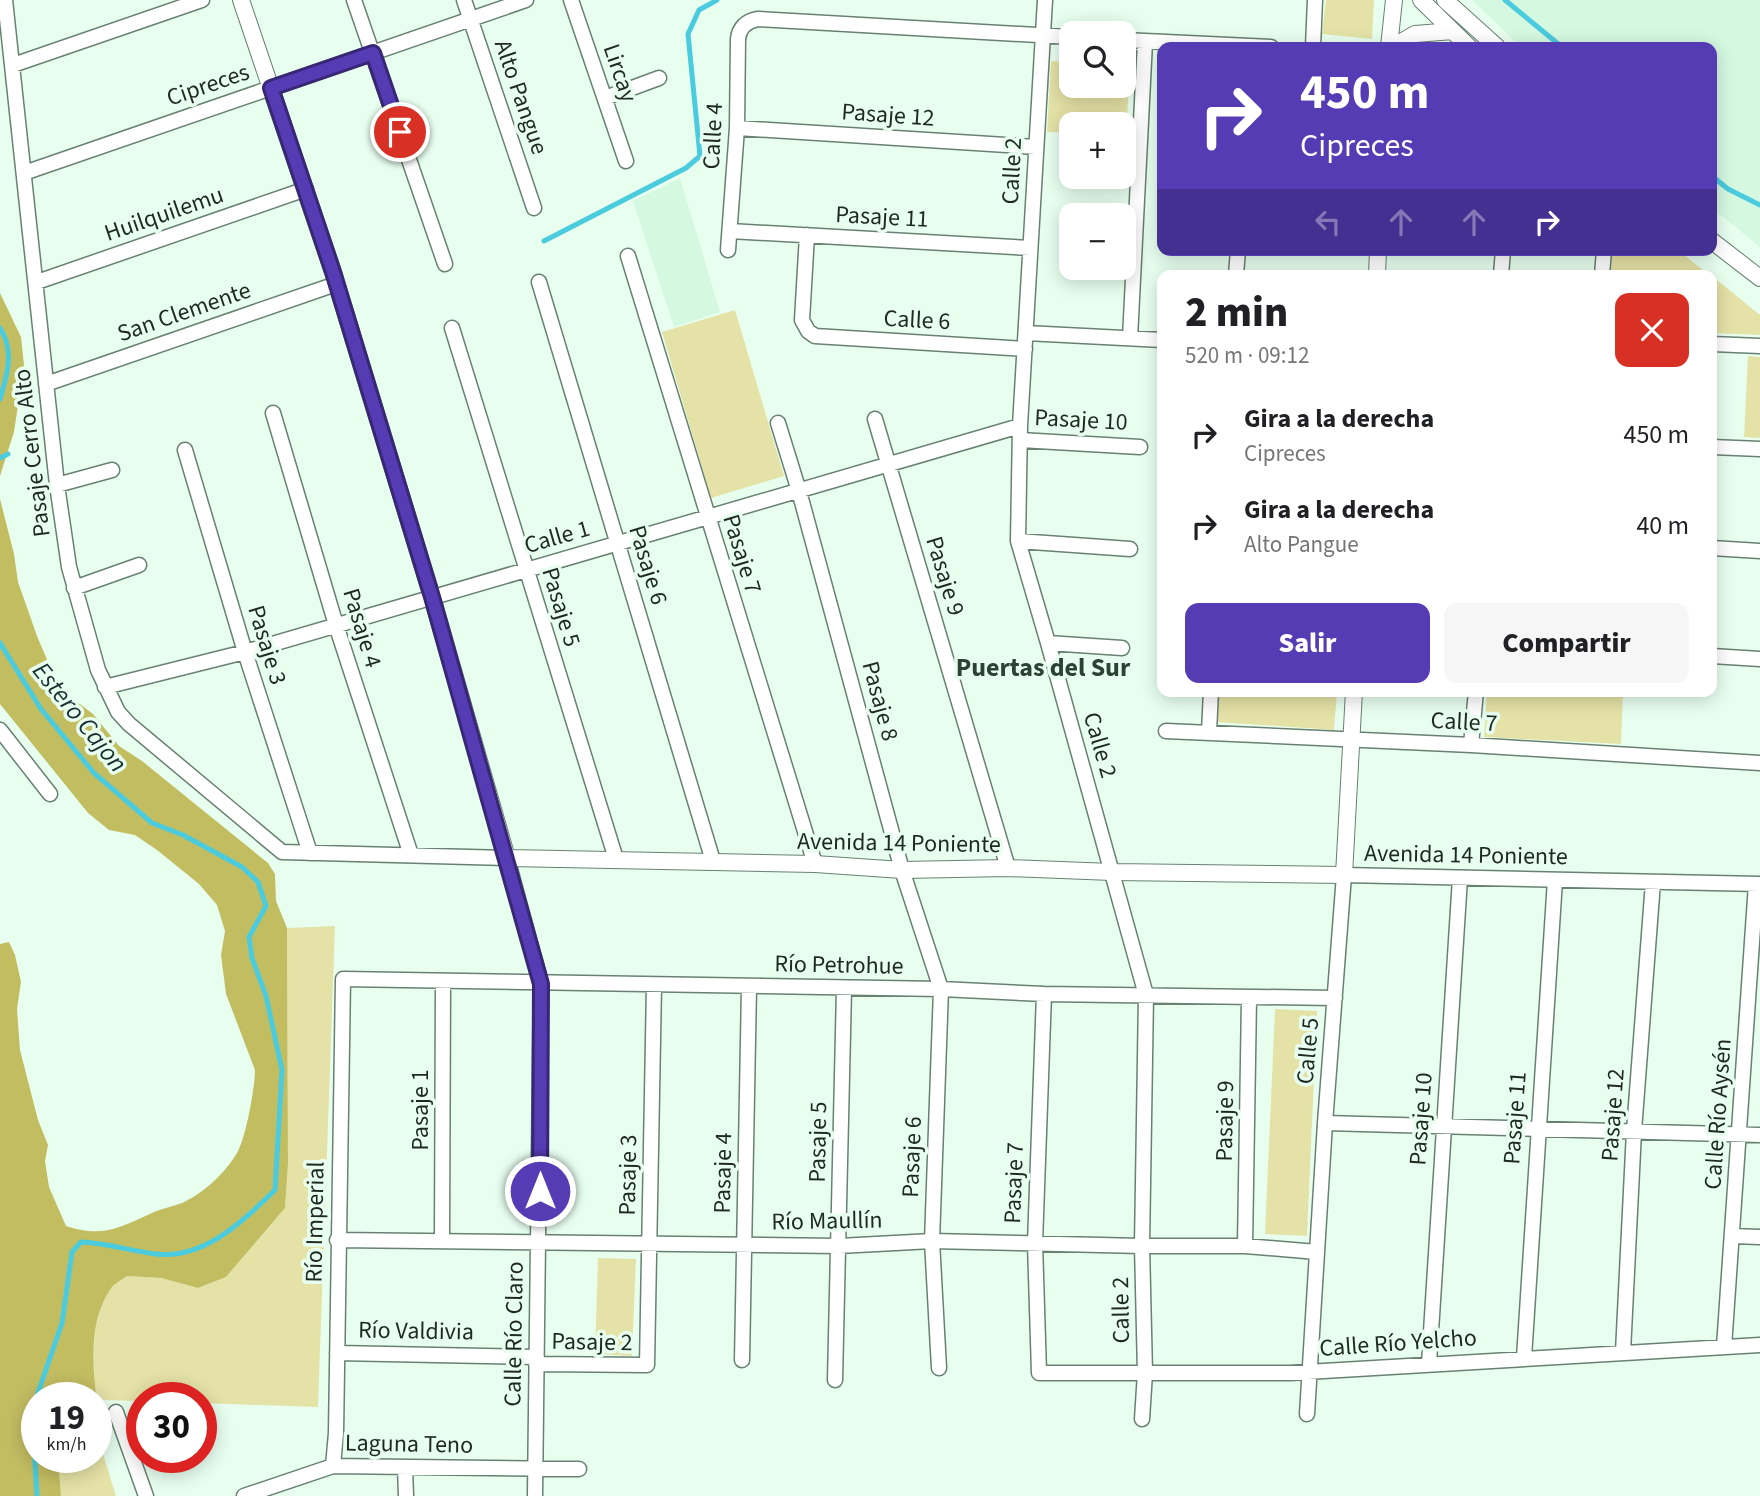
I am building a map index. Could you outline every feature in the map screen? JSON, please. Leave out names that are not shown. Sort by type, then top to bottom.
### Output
[{"type":"street","name":"Pasaje Cerro Alto","points":[[5,0],[57,485],[74,588],[105,687]]},
{"type":"street","points":[[13,65],[202,0]]},
{"type":"street","name":"Calle Río Claro","points":[[241,0],[306,189],[432,597],[541,984],[535,1496]]},
{"type":"street","points":[[354,0],[445,264]]},
{"type":"street","name":"Alto Pangue","points":[[464,0],[534,208]]},
{"type":"street","name":"Cipreces","points":[[24,173],[526,0]]},
{"type":"street","name":"Lircay","points":[[571,0],[626,161]]},
{"type":"street","name":"Calle 2","points":[[1045,0],[1020,433],[1018,541],[1146,995],[1142,1246],[1145,1373],[1142,1419]]},
{"type":"street","points":[[1313,42],[1315,0]]},
{"type":"street","points":[[1391,42],[1394,0]]},
{"type":"street","points":[[1421,0],[1464,42]]},
{"type":"street","points":[[1446,0],[1492,42]]},
{"type":"street","name":"Calle 4","points":[[728,250],[737,128],[738,39],[743,26],[758,19],[1043,35]]},
{"type":"street","points":[[1400,42],[1415,34],[1453,31]]},
{"type":"street","points":[[1043,35],[1059,36]]},
{"type":"street","points":[[1136,41],[1166,42]]},
{"type":"street","points":[[1130,338],[1145,41]]},
{"type":"street","points":[[605,98],[659,78]]},
{"type":"street","name":"Pasaje 12","points":[[737,128],[1036,147]]},
{"type":"street","name":"Huilquilemu","points":[[37,282],[306,189]]},
{"type":"street","name":"Pasaje 11","points":[[730,231],[1030,248]]},
{"type":"street","name":"Calle 6","points":[[807,235],[803,320],[808,331],[819,337],[1025,349]]},
{"type":"street","points":[[1717,245],[1760,278]]},
{"type":"street","name":"Pasaje 7","points":[[628,256],[815,864]]},
{"type":"street","name":"Pasaje 6","points":[[539,282],[713,861]]},
{"type":"street","name":"San Clemente","points":[[46,384],[336,284]]},
{"type":"street","name":"Pasaje 5","points":[[452,328],[616,859]]},
{"type":"street","points":[[1026,332],[1157,340]]},
{"type":"street","points":[[1717,344],[1760,346]]},
{"type":"street","name":"Pasaje 4","points":[[273,413],[336,625],[411,855]]},
{"type":"street","name":"Pasaje 9","points":[[875,419],[1008,868]]},
{"type":"street","name":"Pasaje 8","points":[[778,424],[799,491],[902,870],[941,989]]},
{"type":"street","name":"Calle 1","points":[[105,687],[245,652],[888,465],[1020,433]]},
{"type":"street","name":"Pasaje 10","points":[[1020,433],[1140,447]]},
{"type":"street","points":[[1717,447],[1760,449]]},
{"type":"street","name":"Pasaje 3","points":[[185,450],[245,652],[310,853]]},
{"type":"street","points":[[57,485],[112,470]]},
{"type":"street","points":[[1018,541],[1130,549]]},
{"type":"street","points":[[1717,548],[1760,551]]},
{"type":"street","points":[[74,588],[139,565]]},
{"type":"street","points":[[1048,643],[1122,648]]},
{"type":"street","points":[[1717,656],[1760,659]]},
{"type":"street","name":"Avenida 14 Poniente","points":[[105,687],[118,712],[130,724],[282,852],[713,861],[902,870],[1008,868],[1758,884]]},
{"type":"street","points":[[1209,732],[1212,697]]},
{"type":"street","name":"Calle 5","points":[[1307,1414],[1354,697]]},
{"type":"street","points":[[1471,745],[1475,697]]},
{"type":"street","points":[[0,730],[50,794]]},
{"type":"street","name":"Calle 7","points":[[1166,731],[1471,745],[1760,763]]},
{"type":"street","name":"Pasaje 10","points":[[1429,1363],[1460,878]]},
{"type":"street","name":"Pasaje 11","points":[[1524,1358],[1555,880]]},
{"type":"street","name":"Pasaje 12","points":[[1623,1352],[1634,1131],[1653,882]]},
{"type":"street","name":"Calle Río Aysén","points":[[1724,1347],[1740,1134],[1754,1012],[1758,884]]},
{"type":"street","name":"Río Petrohue","points":[[343,979],[1335,998]]},
{"type":"street","name":"Río Imperial","points":[[333,1466],[343,979]]},
{"type":"street","name":"Pasaje 1","points":[[442,1240],[443,981]]},
{"type":"street","name":"Pasaje 3","points":[[647,1365],[654,985]]},
{"type":"street","name":"Pasaje 4","points":[[742,1360],[749,987]]},
{"type":"street","name":"Pasaje 5","points":[[835,1380],[844,989]]},
{"type":"street","name":"Pasaje 6","points":[[939,1368],[932,1241],[941,989]]},
{"type":"street","name":"Pasaje 7","points":[[1039,1373],[1035,1243],[1044,994]]},
{"type":"street","name":"Pasaje 9","points":[[1245,1246],[1250,998]]},
{"type":"street","points":[[1325,1123],[1760,1135]]},
{"type":"street","points":[[1732,1236],[1760,1237]]},
{"type":"street","name":"Río Maullín","points":[[337,1240],[839,1246],[932,1241],[1245,1246],[1317,1252]]},
{"type":"street","name":"Calle Río Yelcho","points":[[1039,1373],[1309,1372],[1760,1345]]},
{"type":"street","name":"Río Valdivia","points":[[337,1353],[536,1360]]},
{"type":"street","name":"Pasaje 2","points":[[536,1360],[647,1365]]},
{"type":"street","points":[[116,1412],[146,1496]]},
{"type":"street","name":"Laguna Teno","points":[[244,1496],[280,1490],[333,1466],[579,1469]]},
{"type":"street","points":[[405,1467],[406,1496]]},
{"type":"shaded area","points":[[1326,0],[1374,0],[1372,39],[1322,34]]},
{"type":"shaded area","points":[[1472,0],[1760,0],[1760,247],[1717,212],[1717,42],[1516,42]]},
{"type":"shaded area","points":[[1051,61],[1059,61],[1059,98],[1128,98],[1127,112],[1059,112],[1059,132],[1047,132]]},
{"type":"shaded area","points":[[680,178],[720,312],[674,327],[633,201]]},
{"type":"shaded area","points":[[1612,256],[1685,256],[1703,270],[1611,270]]},
{"type":"shaded area","points":[[1717,280],[1760,315],[1760,335],[1717,333]]},
{"type":"shaded area","points":[[0,293],[21,337],[24,365],[14,432],[0,476]]},
{"type":"shaded area","points":[[735,310],[784,476],[711,498],[662,332]]},
{"type":"shaded area","points":[[1748,356],[1760,357],[1760,438],[1744,437]]},
{"type":"shaded area","points":[[0,499],[18,582],[54,676],[72,698],[93,714],[119,746],[142,761],[268,863],[275,874],[276,901],[287,928],[288,1164],[285,1208],[226,1277],[198,1288],[161,1278],[127,1276],[115,1284],[103,1302],[95,1329],[95,1382],[21,1382],[21,1473],[59,1473],[61,1496],[0,1496],[0,944],[9,942],[15,955],[21,982],[17,1009],[20,1050],[38,1120],[48,1145],[45,1161],[49,1187],[66,1226],[90,1231],[110,1230],[182,1203],[206,1188],[226,1168],[240,1146],[249,1112],[255,1070],[226,994],[221,955],[225,931],[217,905],[199,884],[157,850],[135,835],[109,830],[88,813],[0,704]]},
{"type":"shaded area","points":[[1219,697],[1337,697],[1334,730],[1217,722]]},
{"type":"shaded area","points":[[1487,697],[1623,697],[1621,744],[1484,737]]},
{"type":"shaded area","points":[[335,926],[318,1407],[217,1404],[217,1382],[126,1382],[126,1401],[112,1400],[112,1382],[95,1382],[93,1358],[98,1315],[113,1286],[127,1276],[161,1278],[198,1288],[226,1277],[285,1208],[288,1164],[287,928]]},
{"type":"shaded area","points":[[1275,1009],[1317,1011],[1307,1236],[1265,1234]]},
{"type":"shaded area","points":[[598,1258],[636,1259],[632,1356],[595,1354]]},
{"type":"shaded area","points":[[59,1473],[109,1473],[116,1496],[61,1496]]},
{"type":"waterway","points":[[544,241],[686,168],[700,156],[688,34],[699,10],[717,0]]},
{"type":"waterway","points":[[1505,0],[1556,42]]},
{"type":"waterway","points":[[1717,180],[1728,189],[1760,205]]},
{"type":"waterway","name":"Estero Cajon","points":[[0,328],[5,337],[8,354],[7,372],[0,399]]},
{"type":"waterway","points":[[0,458],[8,454]]},
{"type":"waterway","name":"Estero Cajon","points":[[0,643],[41,709],[94,773],[152,823],[183,835],[242,867],[258,882],[266,906],[249,937],[252,958],[266,996],[282,1070],[275,1190],[250,1214],[221,1236],[190,1251],[156,1254],[81,1242],[72,1252],[62,1323],[32,1410],[37,1496]]},
{"type":"district","name":"Puertas del Sur","points":[[1043,667]]},
{"type":"route","points":[[400,132],[373,53],[271,88],[333,272],[432,597],[541,984],[540,1191]]}]
